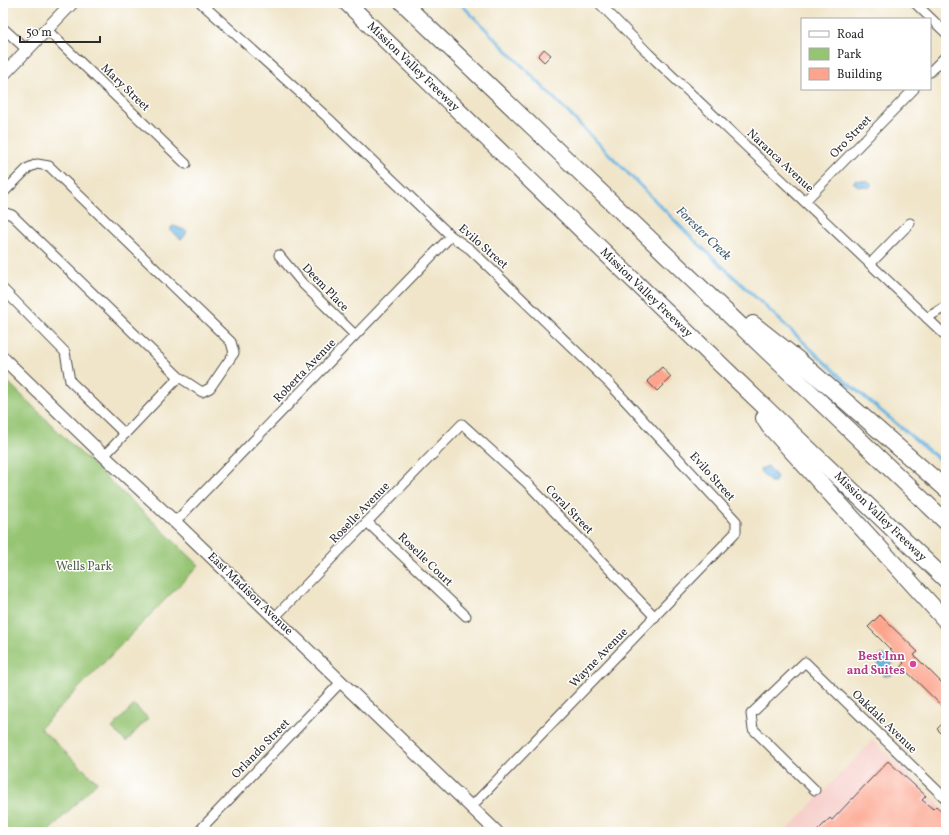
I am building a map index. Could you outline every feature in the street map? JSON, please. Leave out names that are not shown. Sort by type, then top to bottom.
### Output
[{"type":"highway","name":"Mission Valley Freeway","points":[[348,3],[749,392],[946,580]]},
{"type":"highway","points":[[403,3],[946,522]]},
{"type":"highway","points":[[676,263],[796,358],[946,489]]},
{"type":"highway","points":[[749,392],[769,426],[946,621]]},
{"type":"street","points":[[3,75],[72,3]]},
{"type":"street","name":"Evilo Street","points":[[201,3],[328,118],[451,236],[470,249],[494,271],[609,383],[736,521]]},
{"type":"street","name":"Naranca Avenue","points":[[599,3],[655,59],[946,336]]},
{"type":"street","points":[[915,3],[930,18]]},
{"type":"street","points":[[931,18],[946,33]]},
{"type":"street","points":[[3,28],[27,50]]},
{"type":"street","name":"Mary Street","points":[[47,30],[186,164]]},
{"type":"street","points":[[931,71],[946,56]]},
{"type":"street","name":"Oro Street","points":[[805,201],[913,90]]},
{"type":"street","points":[[3,192],[28,168],[37,164],[49,166],[231,342],[234,353],[210,388],[202,392],[179,377],[12,215],[3,212]]},
{"type":"street","points":[[870,264],[910,223]]},
{"type":"street","name":"Roberta Avenue","points":[[175,522],[451,236]]},
{"type":"street","name":"Deem Place","points":[[278,255],[303,284],[355,336]]},
{"type":"street","points":[[3,289],[65,352],[67,371],[70,381],[125,434]]},
{"type":"street","points":[[927,318],[946,306]]},
{"type":"street","name":"East Madison Avenue","points":[[3,358],[496,832]]},
{"type":"street","points":[[104,456],[179,377]]},
{"type":"street","name":"Roselle Avenue","points":[[274,618],[462,424]]},
{"type":"street","name":"Coral Street","points":[[462,424],[527,483],[655,617]]},
{"type":"street","name":"Wayne Avenue","points":[[471,807],[736,532],[736,521]]},
{"type":"street","name":"Roselle Court","points":[[367,522],[466,616]]},
{"type":"street","name":"Oakdale Avenue","points":[[816,790],[753,730],[751,714],[805,662],[946,799]]},
{"type":"street","name":"Orlando Street","points":[[198,832],[341,682]]},
{"type":"shaded area","points":[[873,740],[946,811],[946,832],[785,832]]},
{"type":"green space","name":"Wells Park","points":[[3,377],[69,442],[199,565],[40,728],[97,782],[48,832],[3,832]]},
{"type":"green space","points":[[134,705],[148,718],[126,742],[112,728]]},
{"type":"water","points":[[855,180],[866,181],[871,183],[871,186],[868,188],[862,186],[858,187],[853,182]]},
{"type":"water","points":[[174,226],[187,231],[185,236],[181,239],[171,231],[171,227]]},
{"type":"water","points":[[768,466],[777,477],[775,482],[770,482],[760,471],[760,469]]},
{"type":"water","points":[[881,655],[888,656],[895,670],[892,675],[884,676],[877,661]]},
{"type":"building","points":[[544,49],[551,55],[544,62],[538,56]]},
{"type":"building","points":[[662,367],[671,377],[657,391],[647,381]]},
{"type":"building","name":"Best Inn and Suites","points":[[880,615],[918,652],[914,655],[946,687],[946,710],[901,666],[904,663],[868,627]]},
{"type":"building","points":[[946,720],[946,738],[937,729]]},
{"type":"building","points":[[888,761],[926,796],[922,800],[933,809],[936,806],[946,815],[946,826],[940,832],[816,832],[830,818],[832,820]]},
{"type":"waterway","name":"Forester Creek","points":[[460,3],[690,236],[844,380],[946,465]]},
{"type":"place","name":"Best Inn and Suites","points":[[913,664]]}]
